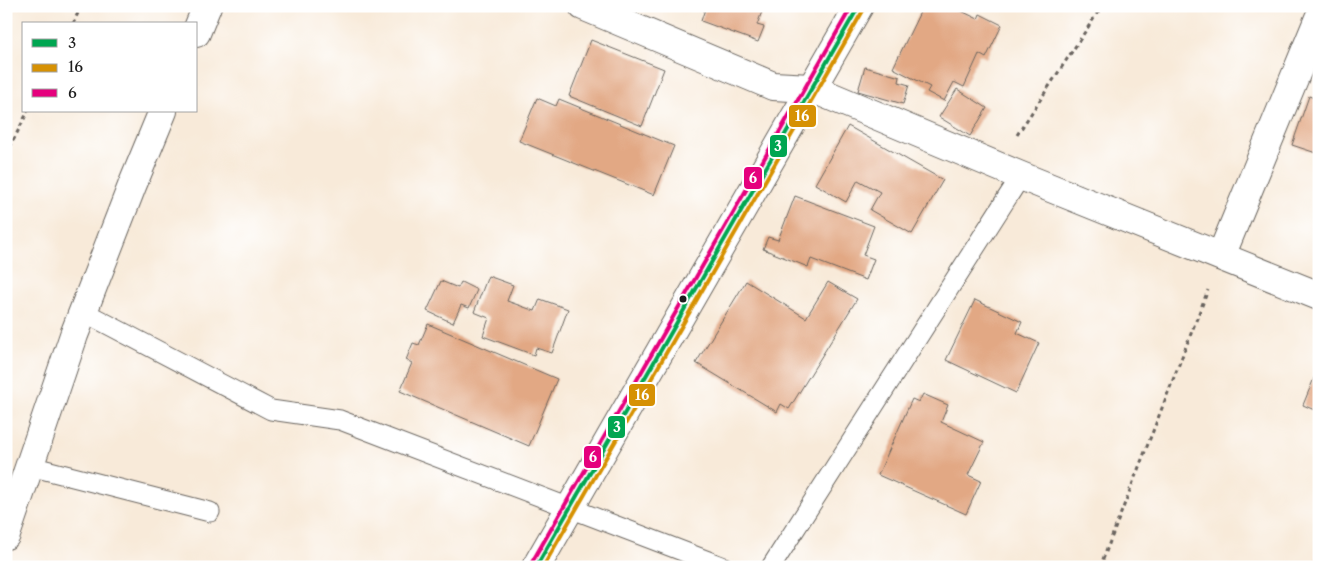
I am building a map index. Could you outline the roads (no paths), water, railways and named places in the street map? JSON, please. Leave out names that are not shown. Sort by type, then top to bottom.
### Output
[{"type":"main road","points":[[198,28],[207,6]]},
{"type":"main road","points":[[583,6],[773,86],[811,88],[1021,176],[1319,296]]},
{"type":"main road","points":[[536,567],[859,6]]},
{"type":"main road","points":[[1222,256],[1316,31]]},
{"type":"main road","points":[[6,535],[74,334],[163,112]]},
{"type":"lane","points":[[771,567],[1021,176]]},
{"type":"lane","points":[[84,312],[271,410],[340,420],[724,567]]},
{"type":"lane","points":[[30,466],[210,512]]}]
